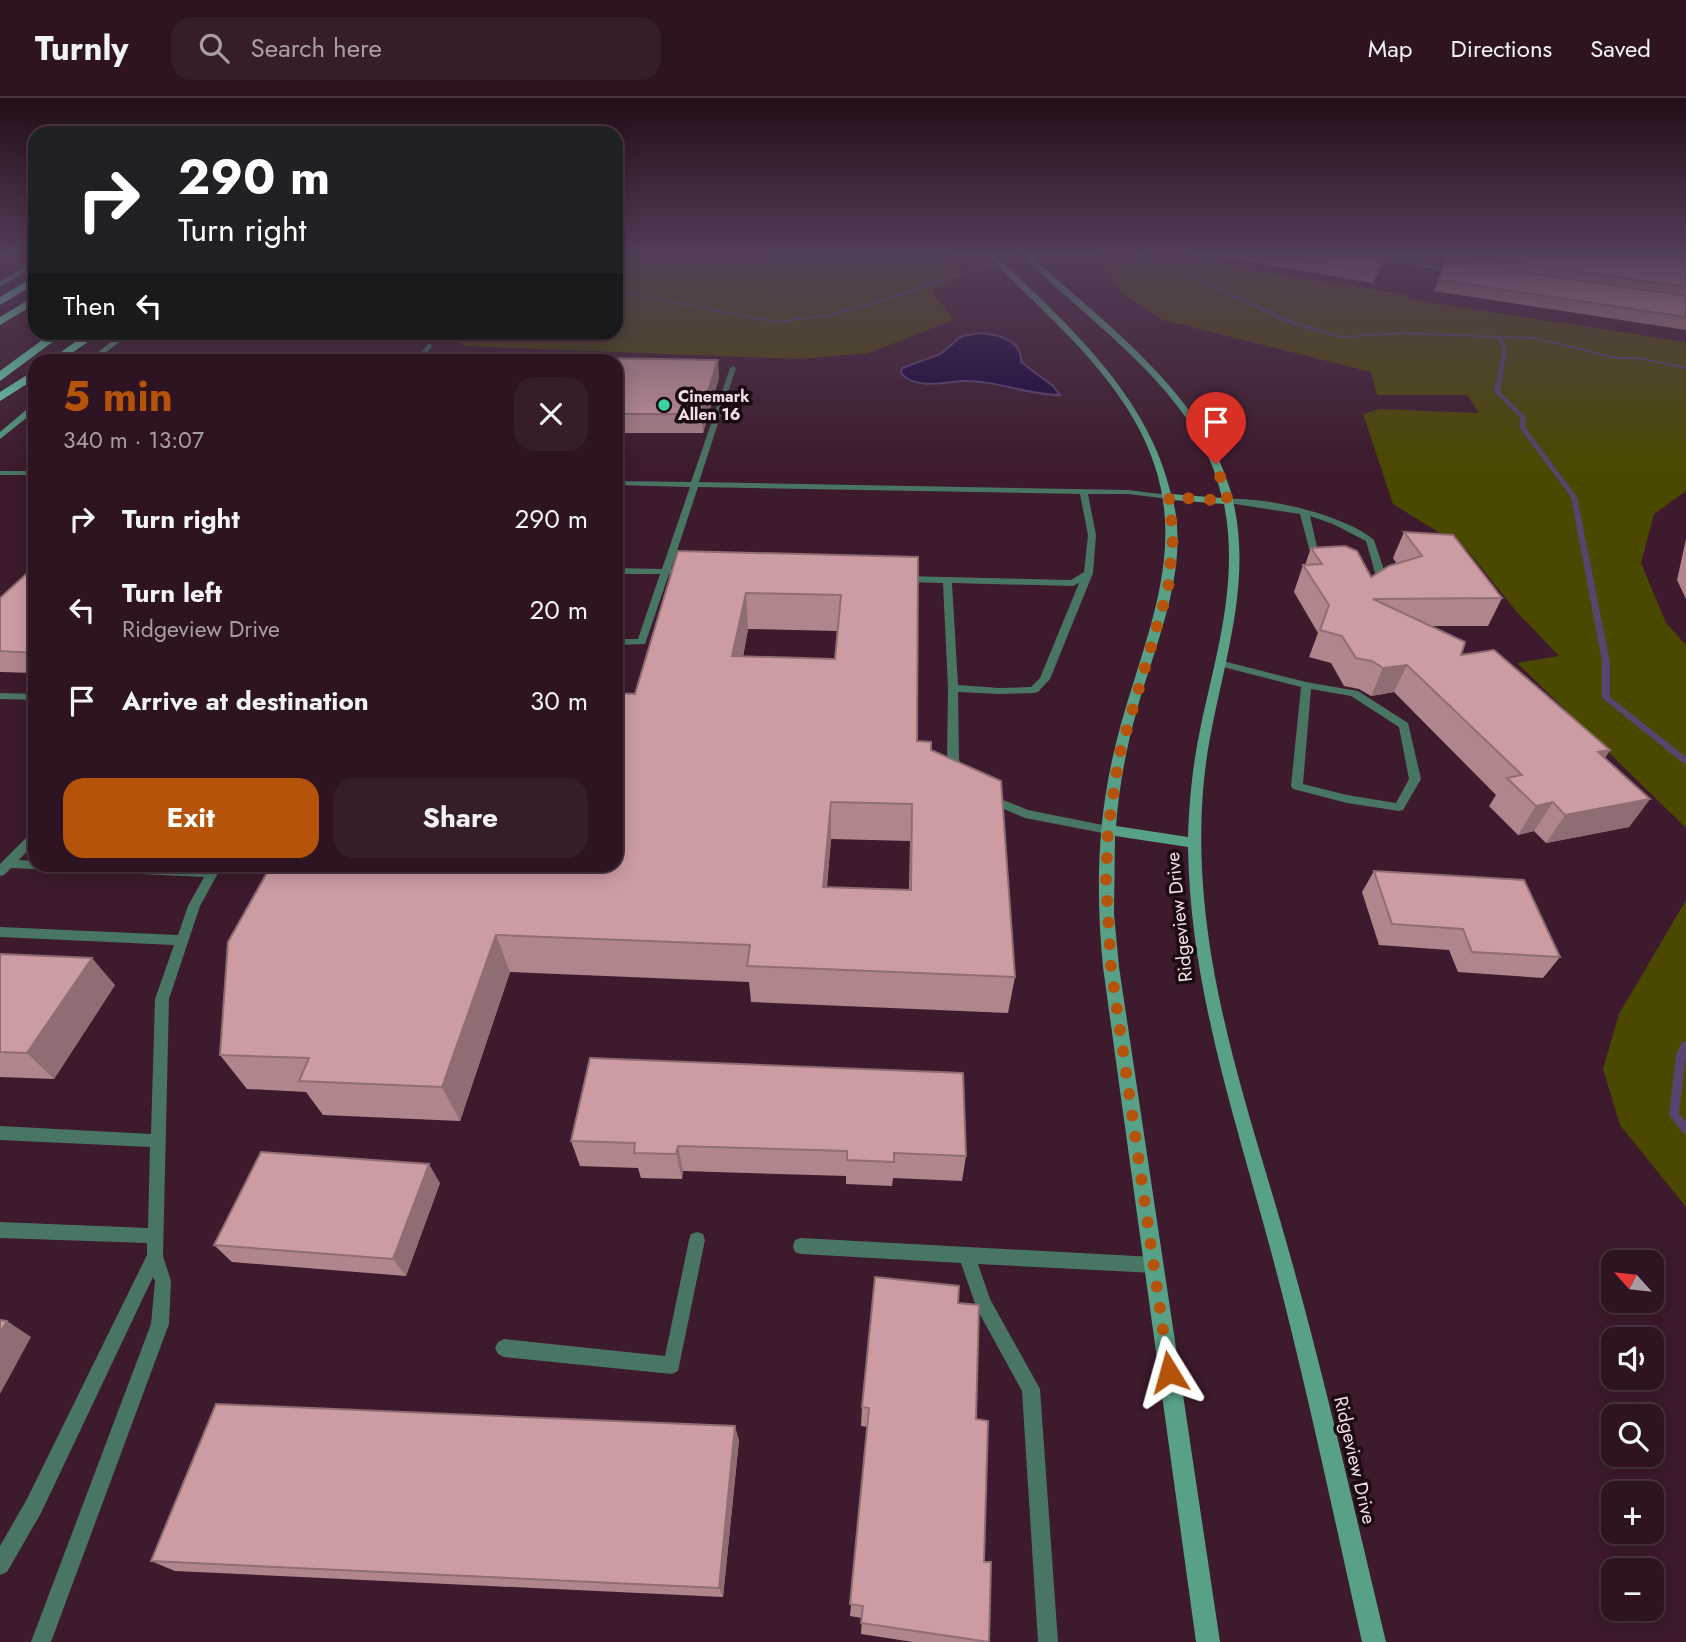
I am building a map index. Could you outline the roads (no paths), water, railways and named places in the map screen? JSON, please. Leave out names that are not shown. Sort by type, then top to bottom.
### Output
[{"type":"highway","points":[[31,354],[50,340]]},
{"type":"highway","points":[[64,354],[85,340]]},
{"type":"highway","points":[[0,377],[28,356]]},
{"type":"highway","points":[[0,397],[28,379]]},
{"type":"main road","points":[[1060,324],[1104,369],[1121,392],[1150,441],[1169,497],[1173,537],[1168,589],[1119,756],[1108,830],[1108,945],[1208,1642]]},
{"type":"main road","name":"Ridgeview Drive","points":[[1099,324],[1181,403],[1210,452],[1228,501],[1236,542],[1237,577],[1232,623],[1200,763],[1194,843],[1203,952],[1217,1026],[1299,1320],[1374,1642]]},
{"type":"main road","points":[[100,354],[118,340]]},
{"type":"main road","points":[[0,436],[28,413]]},
{"type":"main road","points":[[1169,497],[1228,501]]},
{"type":"main road","points":[[1108,830],[1194,843]]},
{"type":"lane","points":[[423,354],[430,345]]},
{"type":"lane","points":[[623,642],[642,642],[733,368]]},
{"type":"lane","points":[[0,473],[28,473]]},
{"type":"lane","points":[[623,483],[1128,492],[1169,497]]},
{"type":"lane","points":[[953,688],[1034,690],[1045,679],[1088,573],[1092,535],[1084,492]]},
{"type":"lane","points":[[1228,501],[1304,511],[1352,529],[1370,540],[1381,576],[1373,585],[1363,587]]},
{"type":"lane","points":[[1304,511],[1318,570]]},
{"type":"lane","points":[[623,571],[692,572]]},
{"type":"lane","points":[[893,578],[1073,583],[1088,573]]},
{"type":"lane","points":[[947,580],[953,688],[953,760],[968,782]]},
{"type":"lane","points":[[1223,664],[1354,694],[1404,725],[1415,779],[1399,807],[1347,799],[1297,786],[1306,685]]},
{"type":"lane","points":[[0,696],[28,697]]},
{"type":"lane","points":[[0,705],[28,706]]},
{"type":"lane","points":[[975,792],[1025,814],[1108,830]]},
{"type":"lane","points":[[5,868],[28,843]]},
{"type":"lane","points":[[5,868],[28,868]]},
{"type":"lane","points":[[41,1642],[160,1324],[163,1281],[155,1256],[162,999],[194,906],[213,872]]},
{"type":"lane","points":[[0,932],[182,940]]},
{"type":"lane","points":[[0,1133],[159,1141]]},
{"type":"lane","points":[[0,1230],[156,1236]]},
{"type":"lane","points":[[504,1348],[673,1365],[697,1240]]},
{"type":"lane","points":[[801,1246],[1154,1265]]},
{"type":"lane","points":[[967,1255],[983,1303],[1031,1389],[1048,1642]]},
{"type":"lane","points":[[0,1566],[34,1506],[155,1256]]},
{"type":"waterway","points":[[1297,324],[1342,337],[1402,333],[1534,338],[1616,358],[1638,358],[1686,368]]},
{"type":"waterway","points":[[1500,339],[1505,349],[1497,392],[1524,418],[1522,427],[1574,497],[1606,662],[1606,698],[1686,761]]},
{"type":"waterway","points":[[1686,1045],[1681,1055],[1674,1115],[1686,1129]]},
{"type":"place","name":"Cinemark Allen 16","points":[[664,405]]}]
